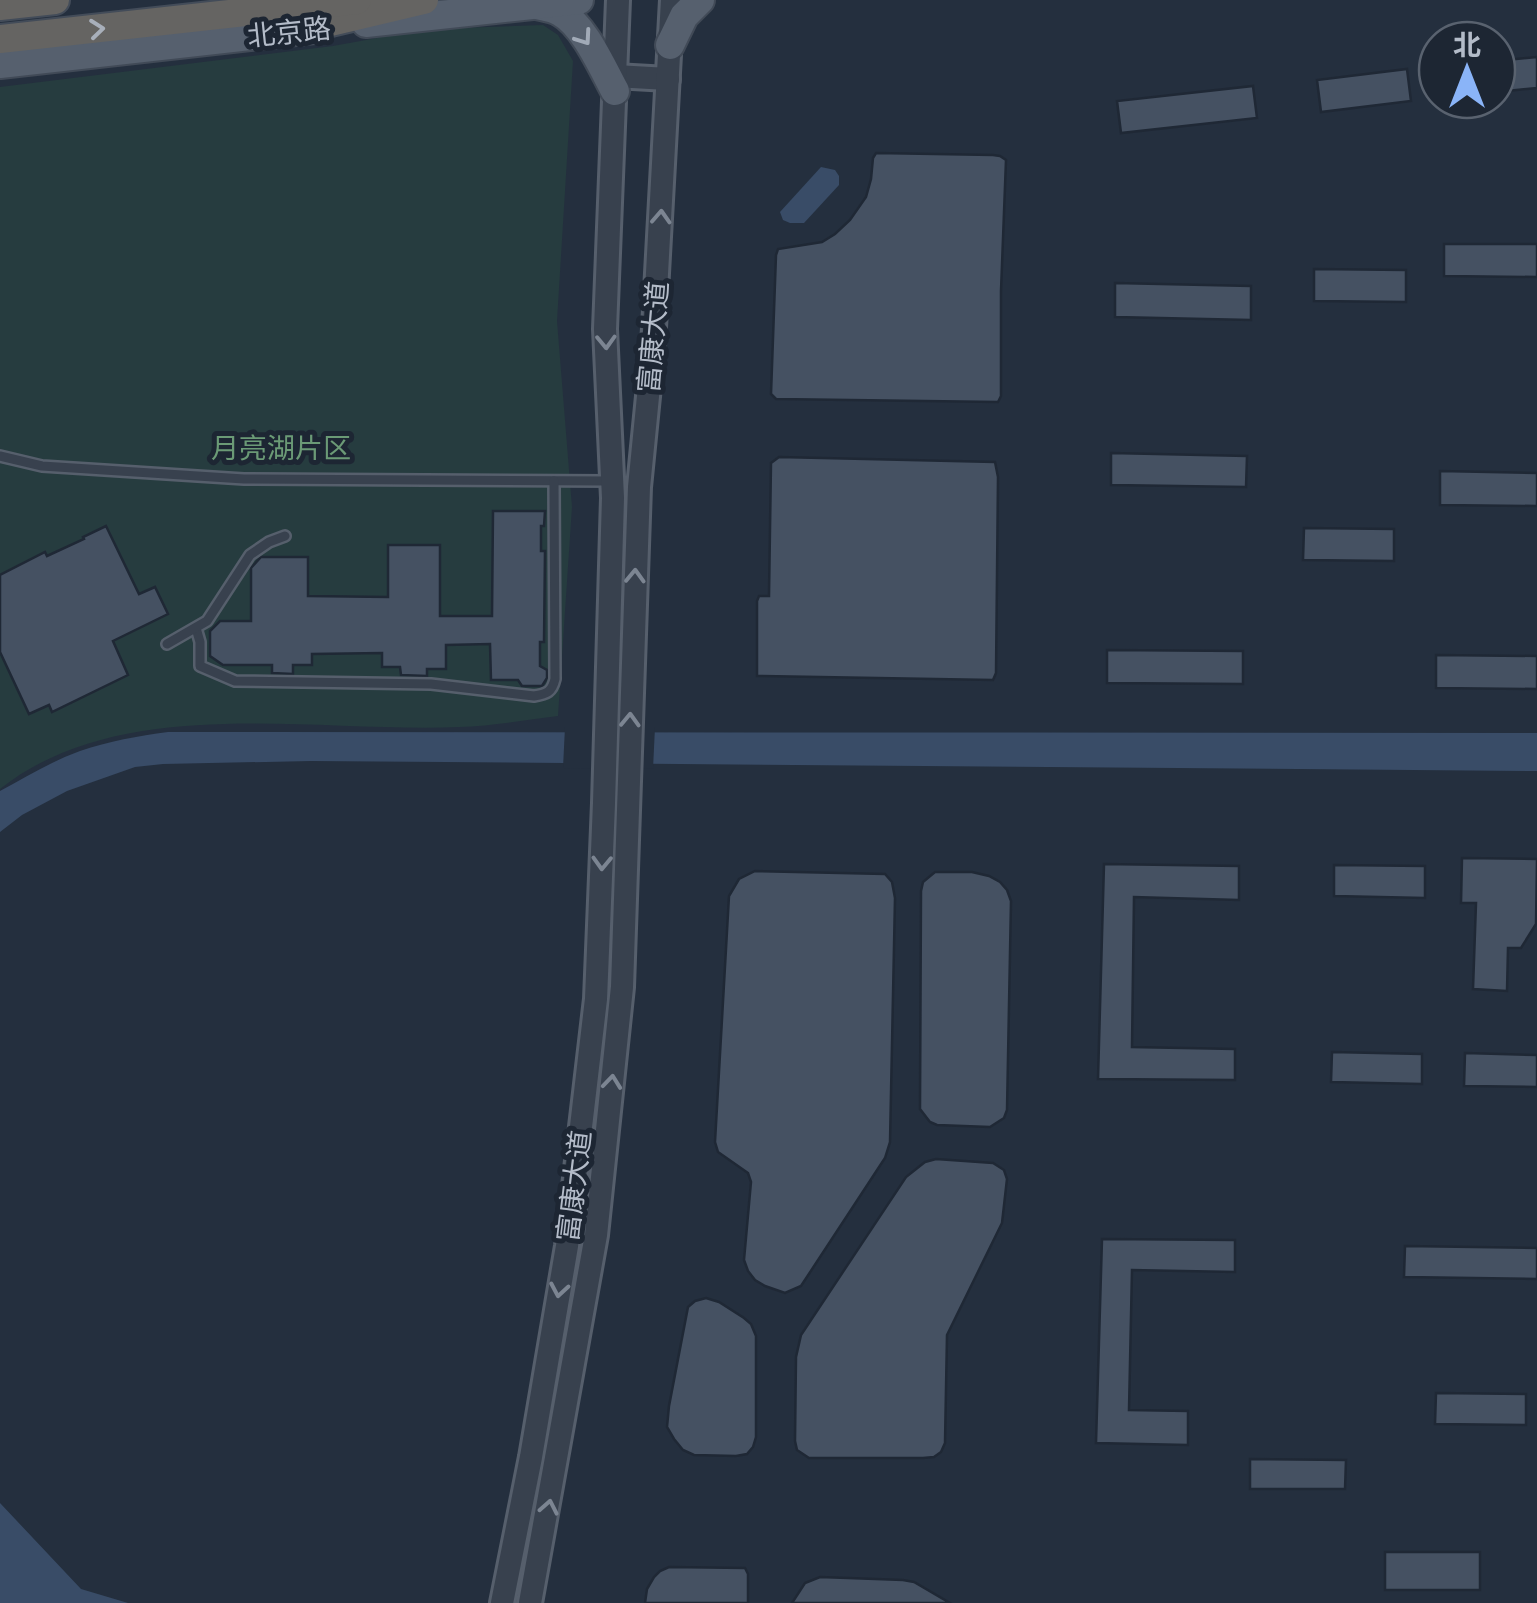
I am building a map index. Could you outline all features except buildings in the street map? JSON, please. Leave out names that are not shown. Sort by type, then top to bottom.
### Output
[{"type":"highway","points":[[0,6],[55,0]]},
{"type":"highway","points":[[0,39],[357,0]]},
{"type":"highway","points":[[293,32],[424,0]]},
{"type":"main road","name":"北京路","points":[[0,64],[579,0]]},
{"type":"main road","points":[[670,46],[684,16],[700,0]]},
{"type":"main road","points":[[536,5],[559,11],[573,22],[615,83]]},
{"type":"street","name":"富康大道","points":[[530,1603],[596,1235],[622,987],[628,766],[619,674],[605,329],[618,0]]},
{"type":"street","name":"富康大道","points":[[502,1603],[567,1246],[596,998],[604,765],[619,674],[653,346],[672,0]]},
{"type":"street","points":[[615,83],[668,78]]},
{"type":"lane","points":[[0,456],[42,466],[244,479],[612,481]]},
{"type":"lane","points":[[196,628],[200,666],[235,681],[432,684],[545,694],[555,678],[554,481]]},
{"type":"lane","points":[[167,644],[196,628],[215,610],[250,554],[285,536]]},
{"type":"green space","name":"月亮湖片区","points":[[543,25],[558,35],[573,61],[557,321],[572,507],[558,716],[459,727],[221,724],[161,728],[103,739],[49,759],[0,789],[0,87],[333,46],[426,29]]},
{"type":"water","points":[[821,167],[835,170],[839,185],[804,223],[783,220],[780,212]]},
{"type":"water","points":[[168,732],[1537,733],[1537,771],[311,761],[163,764],[135,767],[67,791],[22,815],[0,832],[0,791],[80,751]]},
{"type":"water","points":[[0,1503],[81,1589],[128,1603],[0,1603]]},
{"type":"pier","points":[[565,727],[655,727],[653,769],[563,768]]}]
